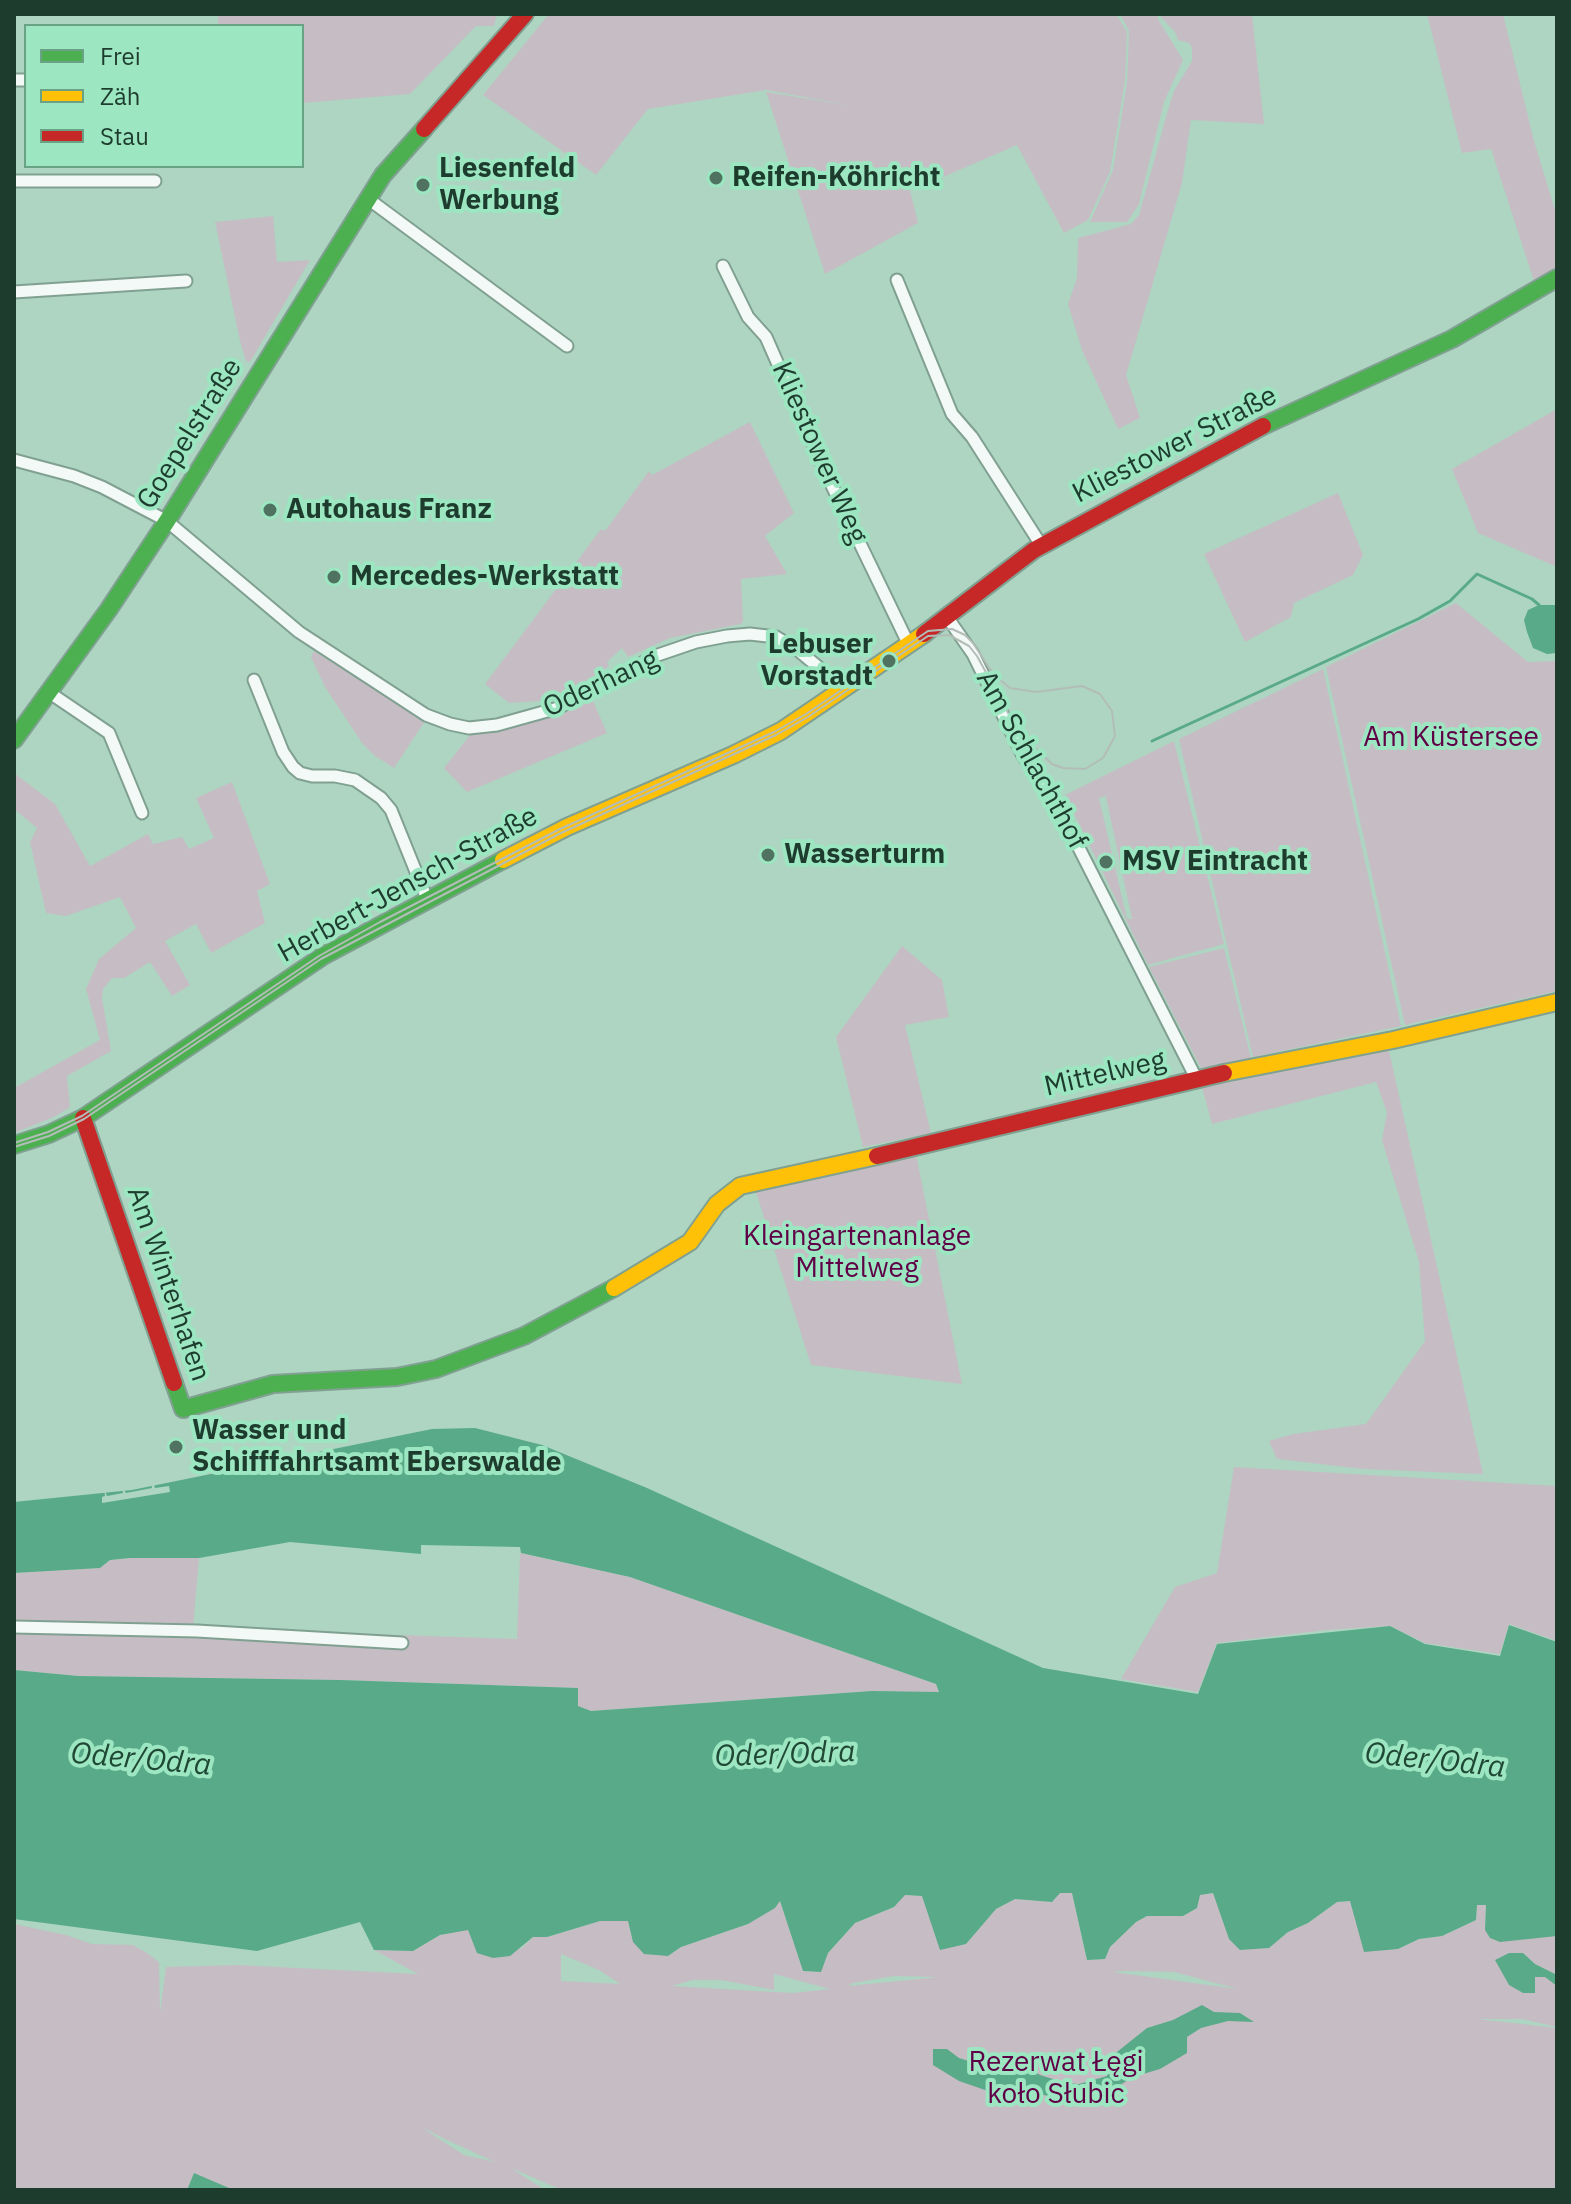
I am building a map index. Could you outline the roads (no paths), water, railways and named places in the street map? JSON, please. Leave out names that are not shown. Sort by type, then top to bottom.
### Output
[{"type":"street","name":"Goepelstraße","points":[[14,740],[109,609],[167,521],[383,175],[525,14]]},
{"type":"street","points":[[14,181],[155,181]]},
{"type":"street","points":[[367,198],[567,346]]},
{"type":"street","name":"Kliestower Weg","points":[[723,266],[748,317],[766,337],[824,469],[909,645]]},
{"type":"street","name":"Kliestower Straße","points":[[839,693],[909,645],[1041,545],[1246,434],[1452,339],[1557,278]]},
{"type":"street","points":[[897,280],[952,414],[972,437],[1041,545]]},
{"type":"street","points":[[14,292],[186,281]]},
{"type":"street","name":"Oderhang","points":[[14,460],[94,483],[167,521],[299,632],[426,715],[450,724],[469,728],[497,725],[547,712],[655,656],[696,642],[737,635],[776,637],[829,676],[839,693]]},
{"type":"street","name":"Am Schlachthof","points":[[947,617],[973,654],[1022,754],[1053,797],[1196,1078]]},
{"type":"street","points":[[254,680],[283,752],[293,767],[312,776],[355,780],[381,798],[391,810],[427,899]]},
{"type":"street","points":[[50,693],[109,733],[142,813]]},
{"type":"street","name":"Herbert-Jensch-Straße","points":[[14,1145],[49,1134],[83,1118],[323,956],[427,899],[585,819],[733,755],[791,725],[839,693]]},
{"type":"street","name":"Mittelweg","points":[[690,1242],[717,1204],[740,1186],[919,1147],[1196,1078],[1393,1040],[1557,1002]]},
{"type":"street","name":"Am Winterhafen","points":[[83,1118],[183,1409],[273,1384],[397,1377],[436,1369],[524,1336],[586,1304],[690,1242]]},
{"type":"street","points":[[14,1627],[197,1631],[402,1643]]},
{"type":"water","points":[[1539,605],[1557,605],[1557,653],[1547,654],[1533,648],[1527,632],[1524,620],[1528,610]]},
{"type":"water","name":"Oder/Odra","points":[[475,1428],[542,1445],[647,1488],[1043,1668],[1198,1694],[1217,1644],[1390,1626],[1425,1644],[1500,1656],[1509,1625],[1557,1642],[1557,1936],[1500,1942],[1490,1938],[1485,1930],[1486,1905],[1477,1905],[1476,1920],[1442,1936],[1419,1939],[1398,1949],[1364,1952],[1350,1901],[1337,1902],[1308,1923],[1288,1932],[1269,1948],[1240,1950],[1229,1939],[1213,1893],[1200,1895],[1197,1908],[1183,1916],[1147,1916],[1136,1922],[1110,1947],[1105,1959],[1087,1960],[1072,1893],[1060,1893],[1052,1902],[1015,1899],[996,1909],[966,1944],[940,1950],[922,1896],[905,1895],[894,1907],[855,1923],[828,1953],[821,1972],[803,1971],[780,1901],[775,1908],[748,1924],[681,1947],[668,1956],[644,1954],[633,1942],[628,1921],[600,1921],[547,1937],[533,1937],[510,1956],[493,1958],[477,1953],[468,1930],[440,1935],[413,1951],[374,1950],[360,1922],[257,1951],[14,1919],[14,1670],[78,1676],[578,1688],[578,1706],[591,1711],[872,1691],[939,1692],[936,1684],[630,1577],[521,1553],[520,1547],[421,1545],[421,1554],[290,1542],[199,1558],[130,1558],[110,1560],[100,1568],[14,1573],[14,1502],[132,1490],[432,1429]]},
{"type":"water","points":[[1509,1953],[1523,1953],[1535,1964],[1557,1975],[1557,1986],[1545,1977],[1535,1977],[1535,1993],[1523,1993],[1509,1985],[1495,1960]]},
{"type":"water","points":[[1202,2005],[1214,2012],[1240,2013],[1254,2022],[1228,2021],[1201,2028],[1187,2037],[1187,2053],[1160,2069],[1133,2077],[1107,2093],[1066,2100],[1026,2091],[985,2090],[959,2081],[933,2065],[933,2049],[947,2049],[959,2058],[985,2066],[1026,2066],[1040,2075],[1079,2084],[1107,2076],[1107,2060],[1147,2028],[1173,2020]]},
{"type":"water","points":[[194,2173],[229,2188],[187,2190]]},
{"type":"waterway","points":[[1152,741],[1418,619],[1450,601],[1477,574],[1539,605]]},
{"type":"tram line","points":[[14,1143],[82,1116],[319,956],[560,829],[774,732],[806,714],[928,631],[952,629],[965,635],[994,675],[1010,688],[1036,692],[1082,686],[1100,694],[1112,711],[1115,736],[1103,758],[1085,769],[1052,764],[1018,731],[969,646],[949,635],[928,636],[776,735],[561,833],[321,959],[84,1119],[49,1136],[14,1147]]},
{"type":"place","name":"Reifen-Köhricht","points":[[716,178]]},
{"type":"place","name":"Liesenfeld Werbung","points":[[423,185]]},
{"type":"place","name":"Autohaus Franz","points":[[270,510]]},
{"type":"place","name":"Mercedes-Werkstatt","points":[[334,577]]},
{"type":"place","name":"Lebuser Vorstadt","points":[[889,661]]},
{"type":"place","name":"Wasserturm","points":[[768,855]]},
{"type":"place","name":"MSV Eintracht","points":[[1106,862]]},
{"type":"place","name":"Wasser und Schifffahrtsamt Eberswalde","points":[[176,1447]]},
{"type":"park label","name":"Am Küstersee","points":[[1451,738]]},
{"type":"park label","name":"Kleingartenanlage Mittelweg","points":[[857,1253]]},
{"type":"park label","name":"Rezerwat Łęgi koło Słubic","points":[[1056,2079]]}]
